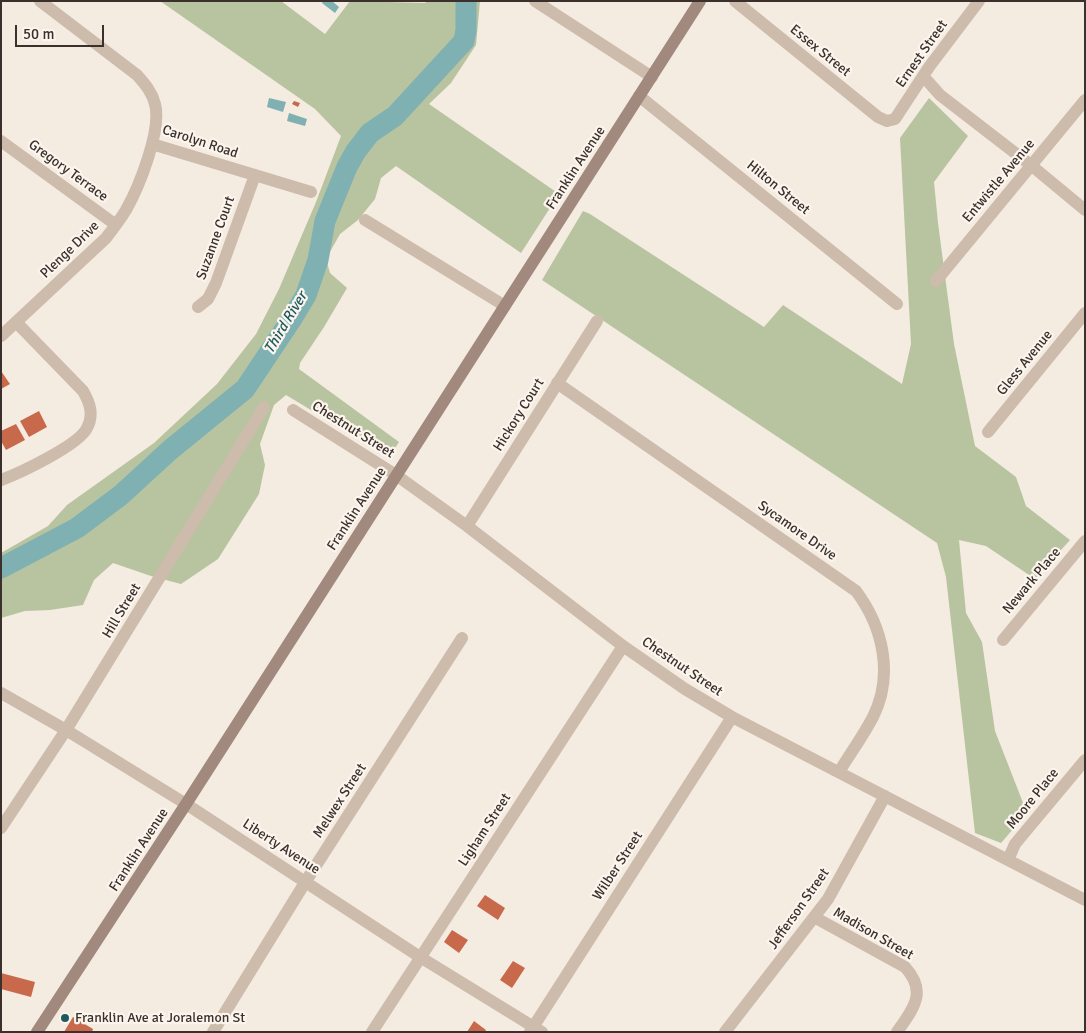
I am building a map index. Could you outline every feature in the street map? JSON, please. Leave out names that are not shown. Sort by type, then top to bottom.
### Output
[{"type":"main road","name":"Franklin Avenue","points":[[37,1032],[186,804],[700,1]]},
{"type":"street","name":"Carolyn Road","points":[[40,1],[137,75],[150,89],[156,105],[157,120],[152,144],[310,192]]},
{"type":"street","points":[[535,1],[652,77]]},
{"type":"street","name":"Essex Street","points":[[735,1],[878,118],[887,121]]},
{"type":"street","name":"Ernest Street","points":[[887,121],[895,119],[929,67],[979,1]]},
{"type":"street","points":[[924,77],[940,95],[1032,166],[1085,210]]},
{"type":"street","name":"Hilton Street","points":[[639,96],[897,304]]},
{"type":"street","name":"Entwistle Avenue","points":[[936,282],[1085,100]]},
{"type":"street","name":"Gregory Terrace","points":[[1,141],[116,225]]},
{"type":"street","name":"Plenge Drive","points":[[1,336],[106,238],[134,194],[152,144]]},
{"type":"street","name":"Suzanne Court","points":[[198,307],[208,299],[216,283],[254,175]]},
{"type":"street","points":[[365,220],[505,306]]},
{"type":"street","name":"Gless Avenue","points":[[988,432],[1085,313]]},
{"type":"street","name":"Hickory Court","points":[[467,526],[596,321]]},
{"type":"street","points":[[1,480],[29,467],[76,440],[87,428],[91,418],[89,400],[84,391],[16,322]]},
{"type":"street","name":"Sycamore Drive","points":[[557,382],[856,591],[864,601],[881,640],[884,658],[883,683],[873,717],[839,772]]},
{"type":"street","name":"Hill Street","points":[[1,828],[66,730],[264,408]]},
{"type":"street","name":"Chestnut Street","points":[[293,410],[396,475],[467,526],[623,646],[685,690],[732,717],[1085,900]]},
{"type":"street","name":"Newark Place","points":[[1003,640],[1085,541]]},
{"type":"street","name":"Melwex Street","points":[[213,1032],[306,881],[462,638]]},
{"type":"street","name":"Ligham Street","points":[[372,1032],[623,646]]},
{"type":"street","name":"Liberty Avenue","points":[[1,693],[66,730],[186,804],[535,1030]]},
{"type":"street","name":"Wilber Street","points":[[535,1030],[732,717]]},
{"type":"street","name":"Moore Place","points":[[1008,860],[1015,844],[1085,760]]},
{"type":"street","name":"Jefferson Street","points":[[725,1032],[828,899],[885,796]]},
{"type":"street","name":"Madison Street","points":[[814,917],[905,967],[912,974],[917,988],[916,1003],[897,1032]]},
{"type":"green space","points":[[160,1],[281,1],[325,34],[350,1],[425,3],[427,1],[480,1],[476,45],[451,83],[429,104],[559,194],[521,253],[396,166],[381,178],[375,199],[358,220],[340,234],[326,259],[330,273],[347,288],[300,363],[299,369],[399,442],[389,457],[286,395],[274,405],[260,444],[265,465],[259,494],[218,559],[181,584],[113,563],[94,580],[83,605],[50,610],[25,611],[1,618],[1,553],[48,526],[67,505],[154,443],[217,384],[256,334],[279,289],[316,202],[341,136],[315,109]]},
{"type":"green space","points":[[929,98],[968,136],[934,182],[954,344],[975,446],[1016,477],[1026,506],[1070,540],[1035,579],[986,546],[959,540],[966,613],[982,642],[995,731],[1027,813],[1001,843],[975,833],[946,577],[937,543],[542,280],[583,211],[764,327],[783,305],[902,384],[911,344],[900,138]]},
{"type":"water","points":[[323,1],[332,1],[339,7],[335,13],[322,3]]},
{"type":"water","points":[[269,98],[286,102],[283,112],[267,107]]},
{"type":"water","points":[[289,113],[307,119],[305,126],[287,121]]},
{"type":"building","points":[[294,101],[300,103],[298,107],[292,104]]},
{"type":"building","points":[[1,371],[10,384],[1,389]]},
{"type":"building","points":[[39,411],[47,427],[29,437],[20,421]]},
{"type":"building","points":[[16,424],[25,440],[6,450],[1,441],[1,431]]},
{"type":"building","points":[[485,895],[505,908],[498,920],[477,906]]},
{"type":"building","points":[[452,930],[468,940],[459,953],[444,942]]},
{"type":"building","points":[[513,961],[525,968],[512,988],[500,980]]},
{"type":"building","points":[[1,973],[35,982],[31,997],[1,989]]},
{"type":"building","points":[[73,1017],[93,1029],[92,1032],[64,1032]]},
{"type":"building","points":[[474,1021],[486,1030],[485,1032],[467,1032]]},
{"type":"waterway","name":"Third River","points":[[1,568],[77,528],[121,495],[170,450],[245,389],[306,295],[318,260],[325,221],[347,167],[356,151],[370,133],[395,116],[464,41],[466,1]]},
{"type":"place","name":"Franklin Ave at Joralemon St","points":[[65,1018]]}]
